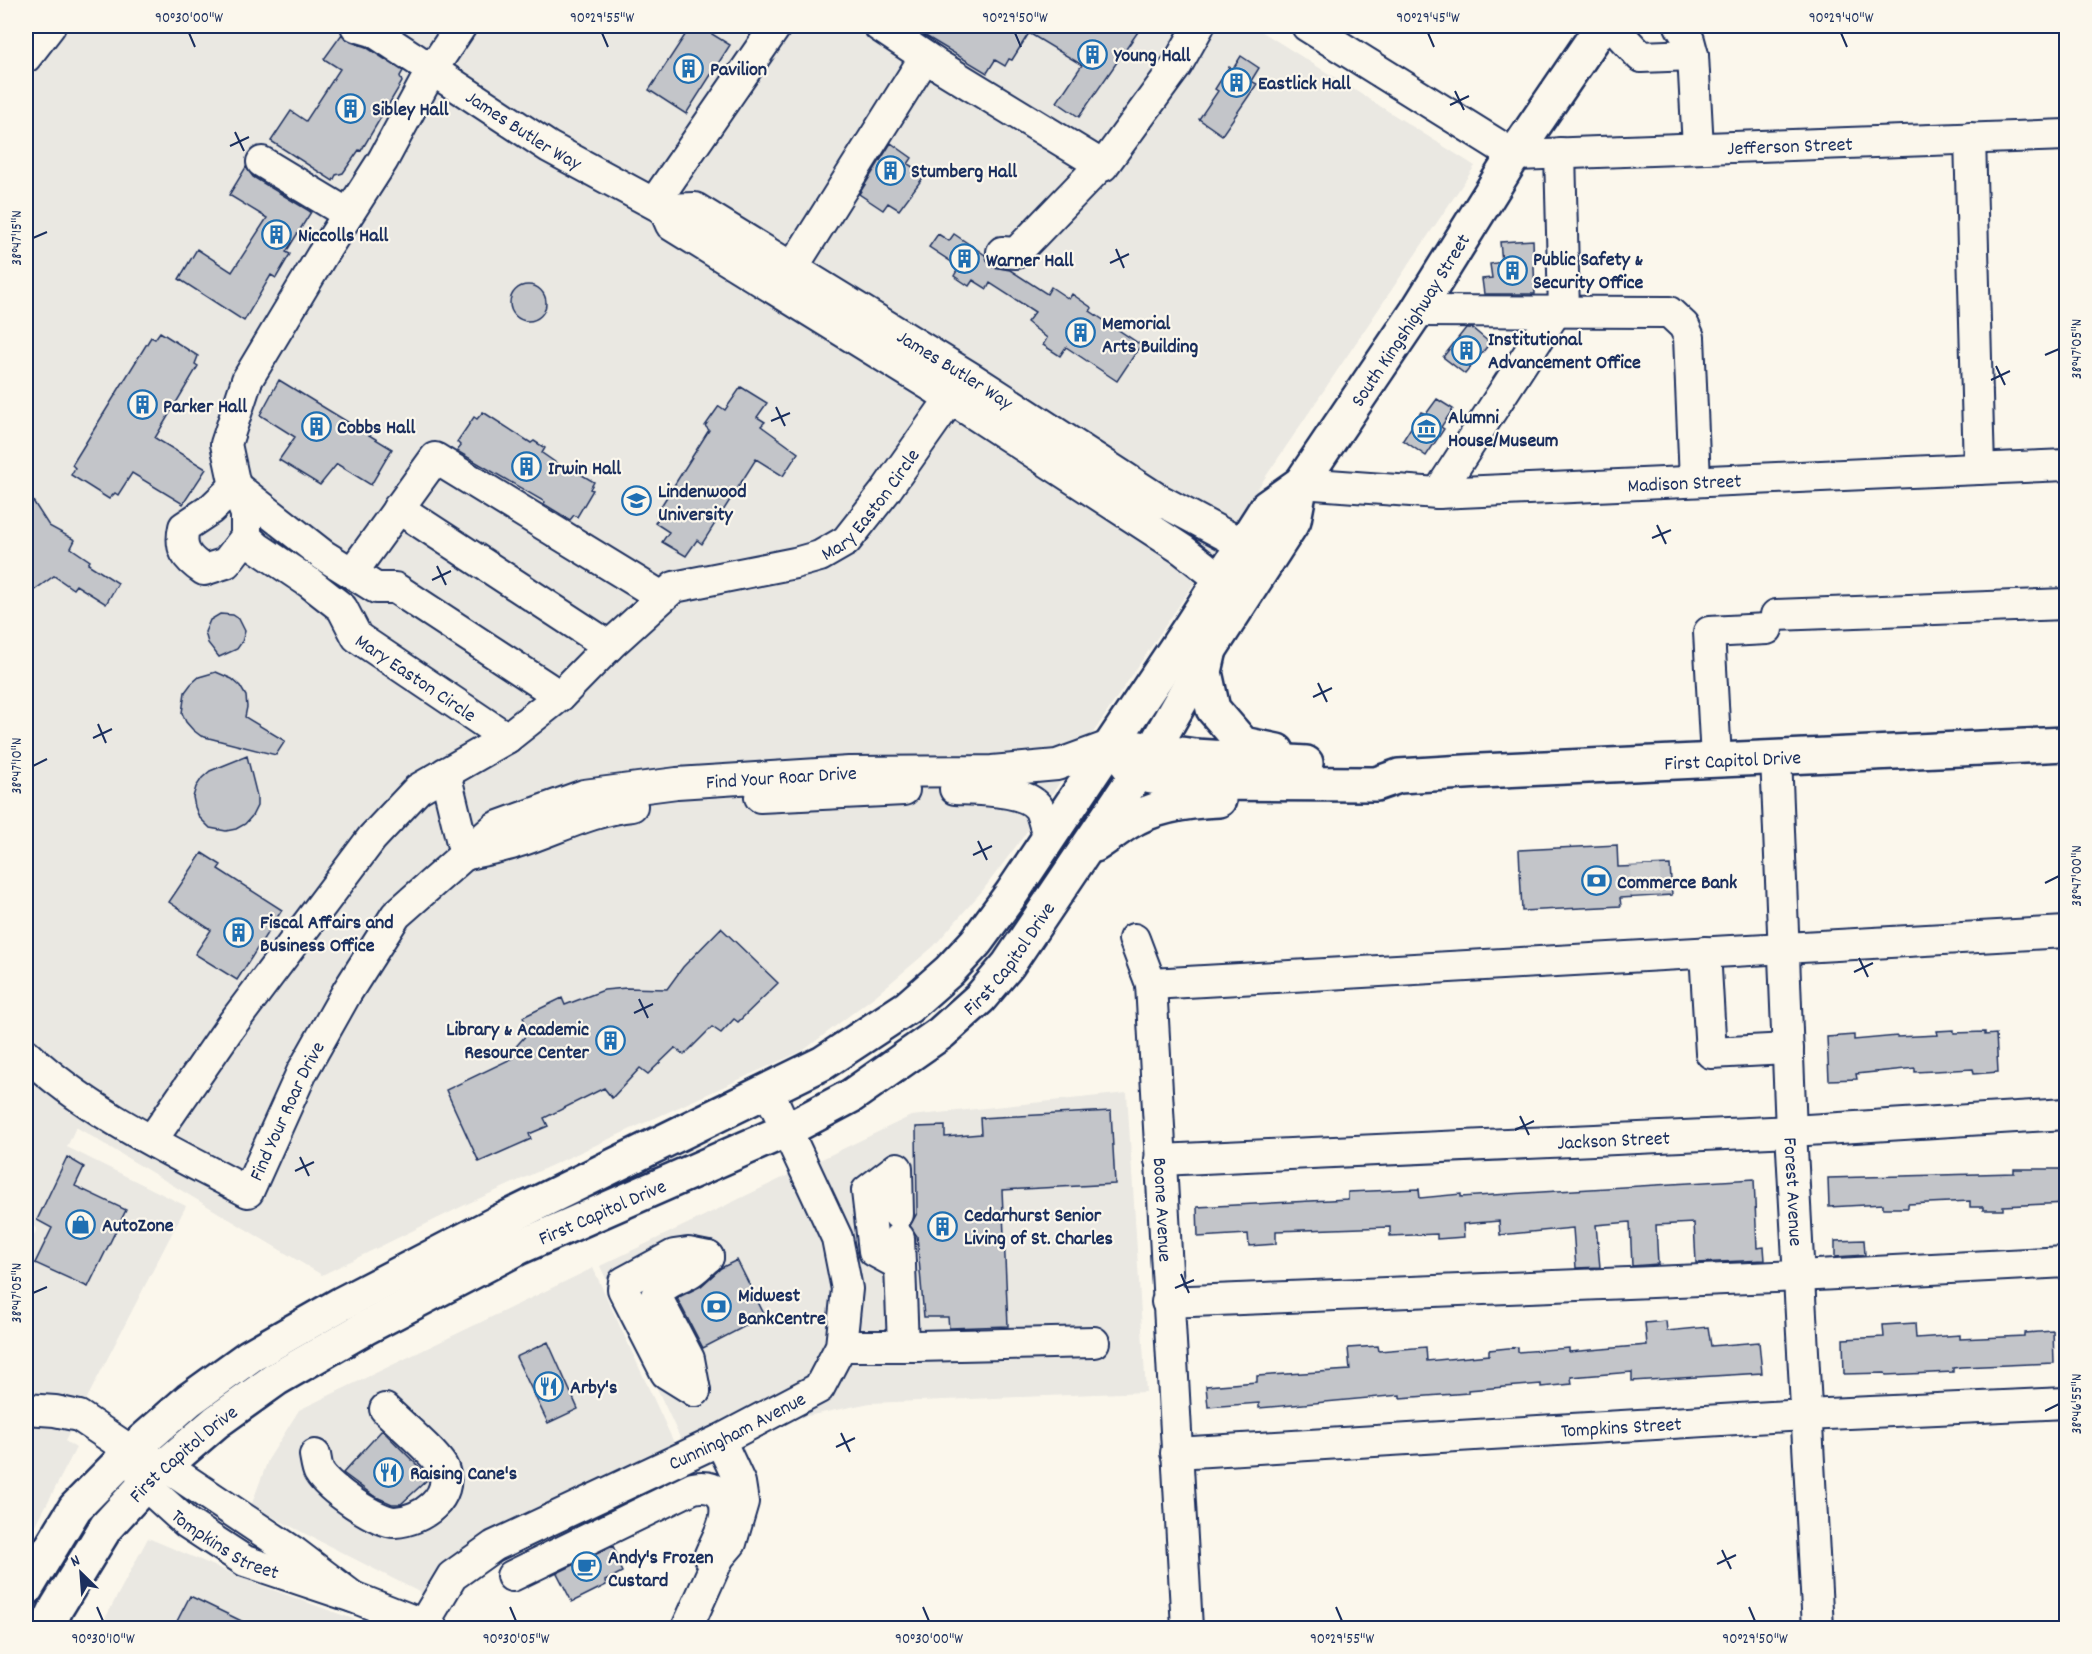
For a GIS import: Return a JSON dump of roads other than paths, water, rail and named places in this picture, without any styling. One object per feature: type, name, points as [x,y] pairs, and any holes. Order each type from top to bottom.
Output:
[{"type":"main road","name":"South Kingshighway Street","points":[[1112,745],[1267,507],[1301,483],[1417,311],[1514,155],[1602,26]]},
{"type":"main road","name":"South Kingshighway Street","points":[[1145,761],[1211,648],[1294,520],[1301,483]]},
{"type":"main road","points":[[1211,648],[1205,672],[1213,709],[1243,744],[1340,766]]},
{"type":"main road","name":"First Capitol Drive","points":[[1145,761],[1186,783],[1388,780],[1716,759],[2067,744]]},
{"type":"main road","points":[[1112,745],[1145,761]]},
{"type":"main road","name":"First Capitol Drive","points":[[26,1589],[75,1509],[131,1451],[189,1400],[250,1356],[341,1304],[497,1223],[823,1063],[908,1007],[949,971],[976,942],[1112,745]]},
{"type":"main road","name":"First Capitol Drive","points":[[1145,761],[1195,756],[1377,768],[1388,780]]},
{"type":"main road","name":"First Capitol Drive","points":[[47,1629],[57,1607],[106,1527],[155,1476],[216,1422],[276,1379],[365,1328],[520,1247],[787,1130],[851,1096],[941,1033],[980,998],[1008,965],[1145,761]]},
{"type":"main road","points":[[1083,852],[1149,811],[1177,804],[1338,797],[1388,780]]},
{"type":"street","points":[[26,57],[50,26]]},
{"type":"street","name":"James Butler Way","points":[[356,26],[373,31],[549,147],[659,206],[695,208],[973,379],[1158,499],[1242,544]]},
{"type":"street","points":[[235,486],[211,509],[184,528],[181,540],[184,551],[204,570],[226,563],[246,537],[246,514],[235,486],[226,444],[247,380],[383,160],[431,70],[461,26]]},
{"type":"street","points":[[659,206],[776,26]]},
{"type":"street","points":[[879,26],[925,57],[1103,166],[1177,65],[1194,34]]},
{"type":"street","points":[[1307,26],[1514,155]]},
{"type":"street","points":[[1617,26],[1623,38],[1641,57],[1693,54]]},
{"type":"street","points":[[1680,26],[1689,40],[1693,54],[1698,148]]},
{"type":"street","points":[[793,267],[925,57]]},
{"type":"street","name":"Jefferson Street","points":[[1514,155],[2067,135]]},
{"type":"street","points":[[1970,138],[1979,469]]},
{"type":"street","points":[[1438,493],[1560,311],[1560,153]]},
{"type":"street","points":[[261,162],[348,214]]},
{"type":"street","points":[[1002,252],[1016,253],[1094,172]]},
{"type":"street","name":"James Butler Way","points":[[659,206],[671,225],[951,399],[1183,550],[1220,579]]},
{"type":"street","points":[[1417,311],[1669,312],[1684,326],[1689,337],[1695,481]]},
{"type":"street","name":"Mary Easton Circle","points":[[246,537],[342,608],[357,637],[507,738],[560,696],[609,646],[674,586],[795,563],[820,556],[846,541],[884,493],[951,399]]},
{"type":"street","points":[[352,573],[435,458],[662,597]]},
{"type":"street","name":"Madison Street","points":[[1301,483],[1438,493],[2067,465]]},
{"type":"street","points":[[235,486],[323,555],[376,588],[395,588],[560,696]]},
{"type":"street","points":[[398,508],[609,646]]},
{"type":"street","points":[[1716,759],[1709,632],[1772,622],[2067,604]]},
{"type":"street","points":[[152,1140],[230,1027],[372,838],[418,789],[507,738]]},
{"type":"street","name":"Find Your Roar Drive","points":[[26,1054],[44,1071],[95,1109],[248,1192],[302,1072],[347,992],[396,915],[496,827],[584,795],[677,783],[849,772],[992,771],[1035,767],[1069,762],[1112,745]]},
{"type":"street","name":"Forest Avenue","points":[[1776,756],[1791,1131],[1818,1629]]},
{"type":"street","points":[[445,773],[465,855]]},
{"type":"street","name":"Find Your Roar Drive","points":[[465,855],[514,843],[616,807],[702,800],[952,789],[1008,792],[1024,798],[1038,807],[1049,838]]},
{"type":"street","points":[[1151,984],[2067,932]]},
{"type":"street","name":"Boone Avenue","points":[[1134,939],[1151,984],[1187,1629]]},
{"type":"street","points":[[1705,952],[1712,1053],[1788,1049]]},
{"type":"street","name":"Cunningham Avenue","points":[[425,1627],[452,1576],[494,1546],[720,1440],[819,1389],[841,1346],[847,1289],[837,1238],[768,1090]]},
{"type":"street","name":"Jackson Street","points":[[1160,1160],[1791,1131],[2067,1114]]},
{"type":"street","points":[[899,1239],[903,1346]]},
{"type":"street","points":[[694,1391],[666,1373],[623,1289],[624,1282],[632,1276],[674,1255],[688,1253],[708,1257]]},
{"type":"street","points":[[1167,1302],[1798,1276],[2067,1262]]},
{"type":"street","points":[[841,1346],[1094,1342]]},
{"type":"street","name":"Tompkins Street","points":[[1176,1453],[1805,1415],[2067,1403]]},
{"type":"street","points":[[26,1409],[55,1411],[79,1416],[131,1451],[155,1476]]},
{"type":"street","points":[[315,1455],[319,1472],[331,1486],[374,1516],[394,1522],[415,1517],[436,1505],[445,1487],[443,1468],[385,1409]]},
{"type":"street","points":[[687,1629],[718,1557],[731,1543],[743,1502],[740,1484],[720,1440]]},
{"type":"street","name":"Tompkins Street","points":[[155,1476],[296,1553],[352,1597],[425,1627]]},
{"type":"street","points":[[512,1576],[693,1488],[705,1485],[717,1491],[724,1499],[725,1516],[709,1557]]},
{"type":"tunnel","points":[[1645,866],[1646,896]]},
{"type":"place","name":"Young Hall","points":[[1093,54]]},
{"type":"place","name":"Pavilion","points":[[689,68]]},
{"type":"place","name":"Eastlick Hall","points":[[1237,82]]},
{"type":"place","name":"Sibley Hall","points":[[351,108]]},
{"type":"place","name":"Stumberg Hall","points":[[890,170]]},
{"type":"place","name":"Niccolls Hall","points":[[277,234]]},
{"type":"place","name":"Warner Hall","points":[[965,259]]},
{"type":"place","name":"Public Safety & Security Office","points":[[1512,270]]},
{"type":"place","name":"Memorial Arts Building","points":[[1081,333]]},
{"type":"place","name":"Institutional Advancement Office","points":[[1467,350]]},
{"type":"place","name":"Parker Hall","points":[[142,405]]},
{"type":"place","name":"Cobbs Hall","points":[[316,426]]},
{"type":"place","name":"Alumni House/Museum","points":[[1427,428]]},
{"type":"place","name":"Irwin Hall","points":[[527,467]]},
{"type":"place","name":"Lindenwood University","points":[[637,501]]},
{"type":"place","name":"Commerce Bank","points":[[1596,881]]},
{"type":"place","name":"Fiscal Affairs and Business Office","points":[[239,932]]},
{"type":"place","name":"Library & Academic Resource Center","points":[[610,1040]]},
{"type":"place","name":"AutoZone","points":[[81,1224]]},
{"type":"place","name":"Cedarhurst Senior Living of St. Charles","points":[[943,1226]]},
{"type":"place","name":"Midwest BankCentre","points":[[717,1306]]},
{"type":"place","name":"Arby's","points":[[549,1386]]},
{"type":"place","name":"Raising Cane's","points":[[389,1472]]},
{"type":"place","name":"Andy's Frozen Custard","points":[[587,1567]]}]
